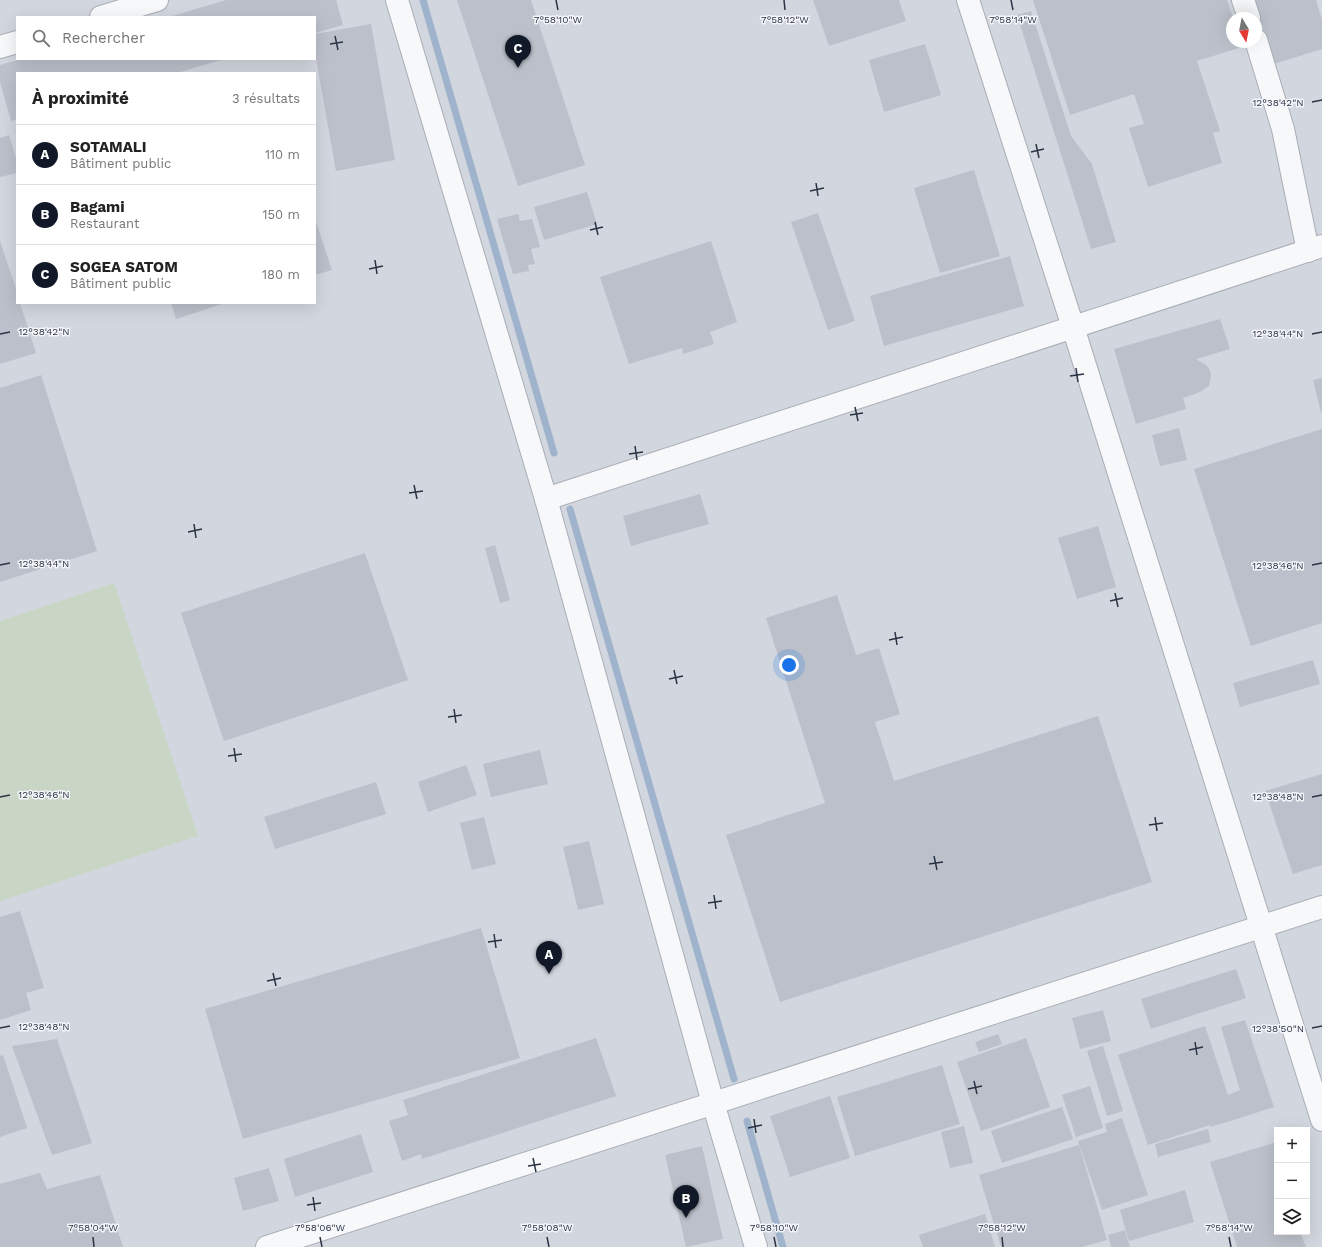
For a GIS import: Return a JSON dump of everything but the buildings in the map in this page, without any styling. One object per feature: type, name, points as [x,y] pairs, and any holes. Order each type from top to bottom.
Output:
[{"type":"street","points":[[104,16],[157,0]]},
{"type":"street","points":[[397,0],[546,500],[713,1103],[756,1247]]},
{"type":"street","points":[[968,0],[1073,327],[1322,1120]]},
{"type":"street","points":[[1243,0],[1247,12]]},
{"type":"street","points":[[0,48],[16,42]]},
{"type":"street","points":[[546,500],[1315,249],[1283,130],[1258,48]]},
{"type":"street","points":[[267,1247],[1322,907]]},
{"type":"shaded area","points":[[0,0],[1322,0],[1322,1247],[0,1247]]},
{"type":"green space","points":[[114,583],[198,836],[0,901],[0,621]]},
{"type":"waterway","points":[[423,0],[554,453]]},
{"type":"waterway","points":[[570,509],[734,1079]]},
{"type":"waterway","points":[[747,1121],[783,1247]]},
{"type":"place","name":"SOGEA SATOM","points":[[518,68]]},
{"type":"place","name":"SOTAMALI","points":[[549,974]]},
{"type":"place","name":"Bagami","points":[[686,1218]]}]
